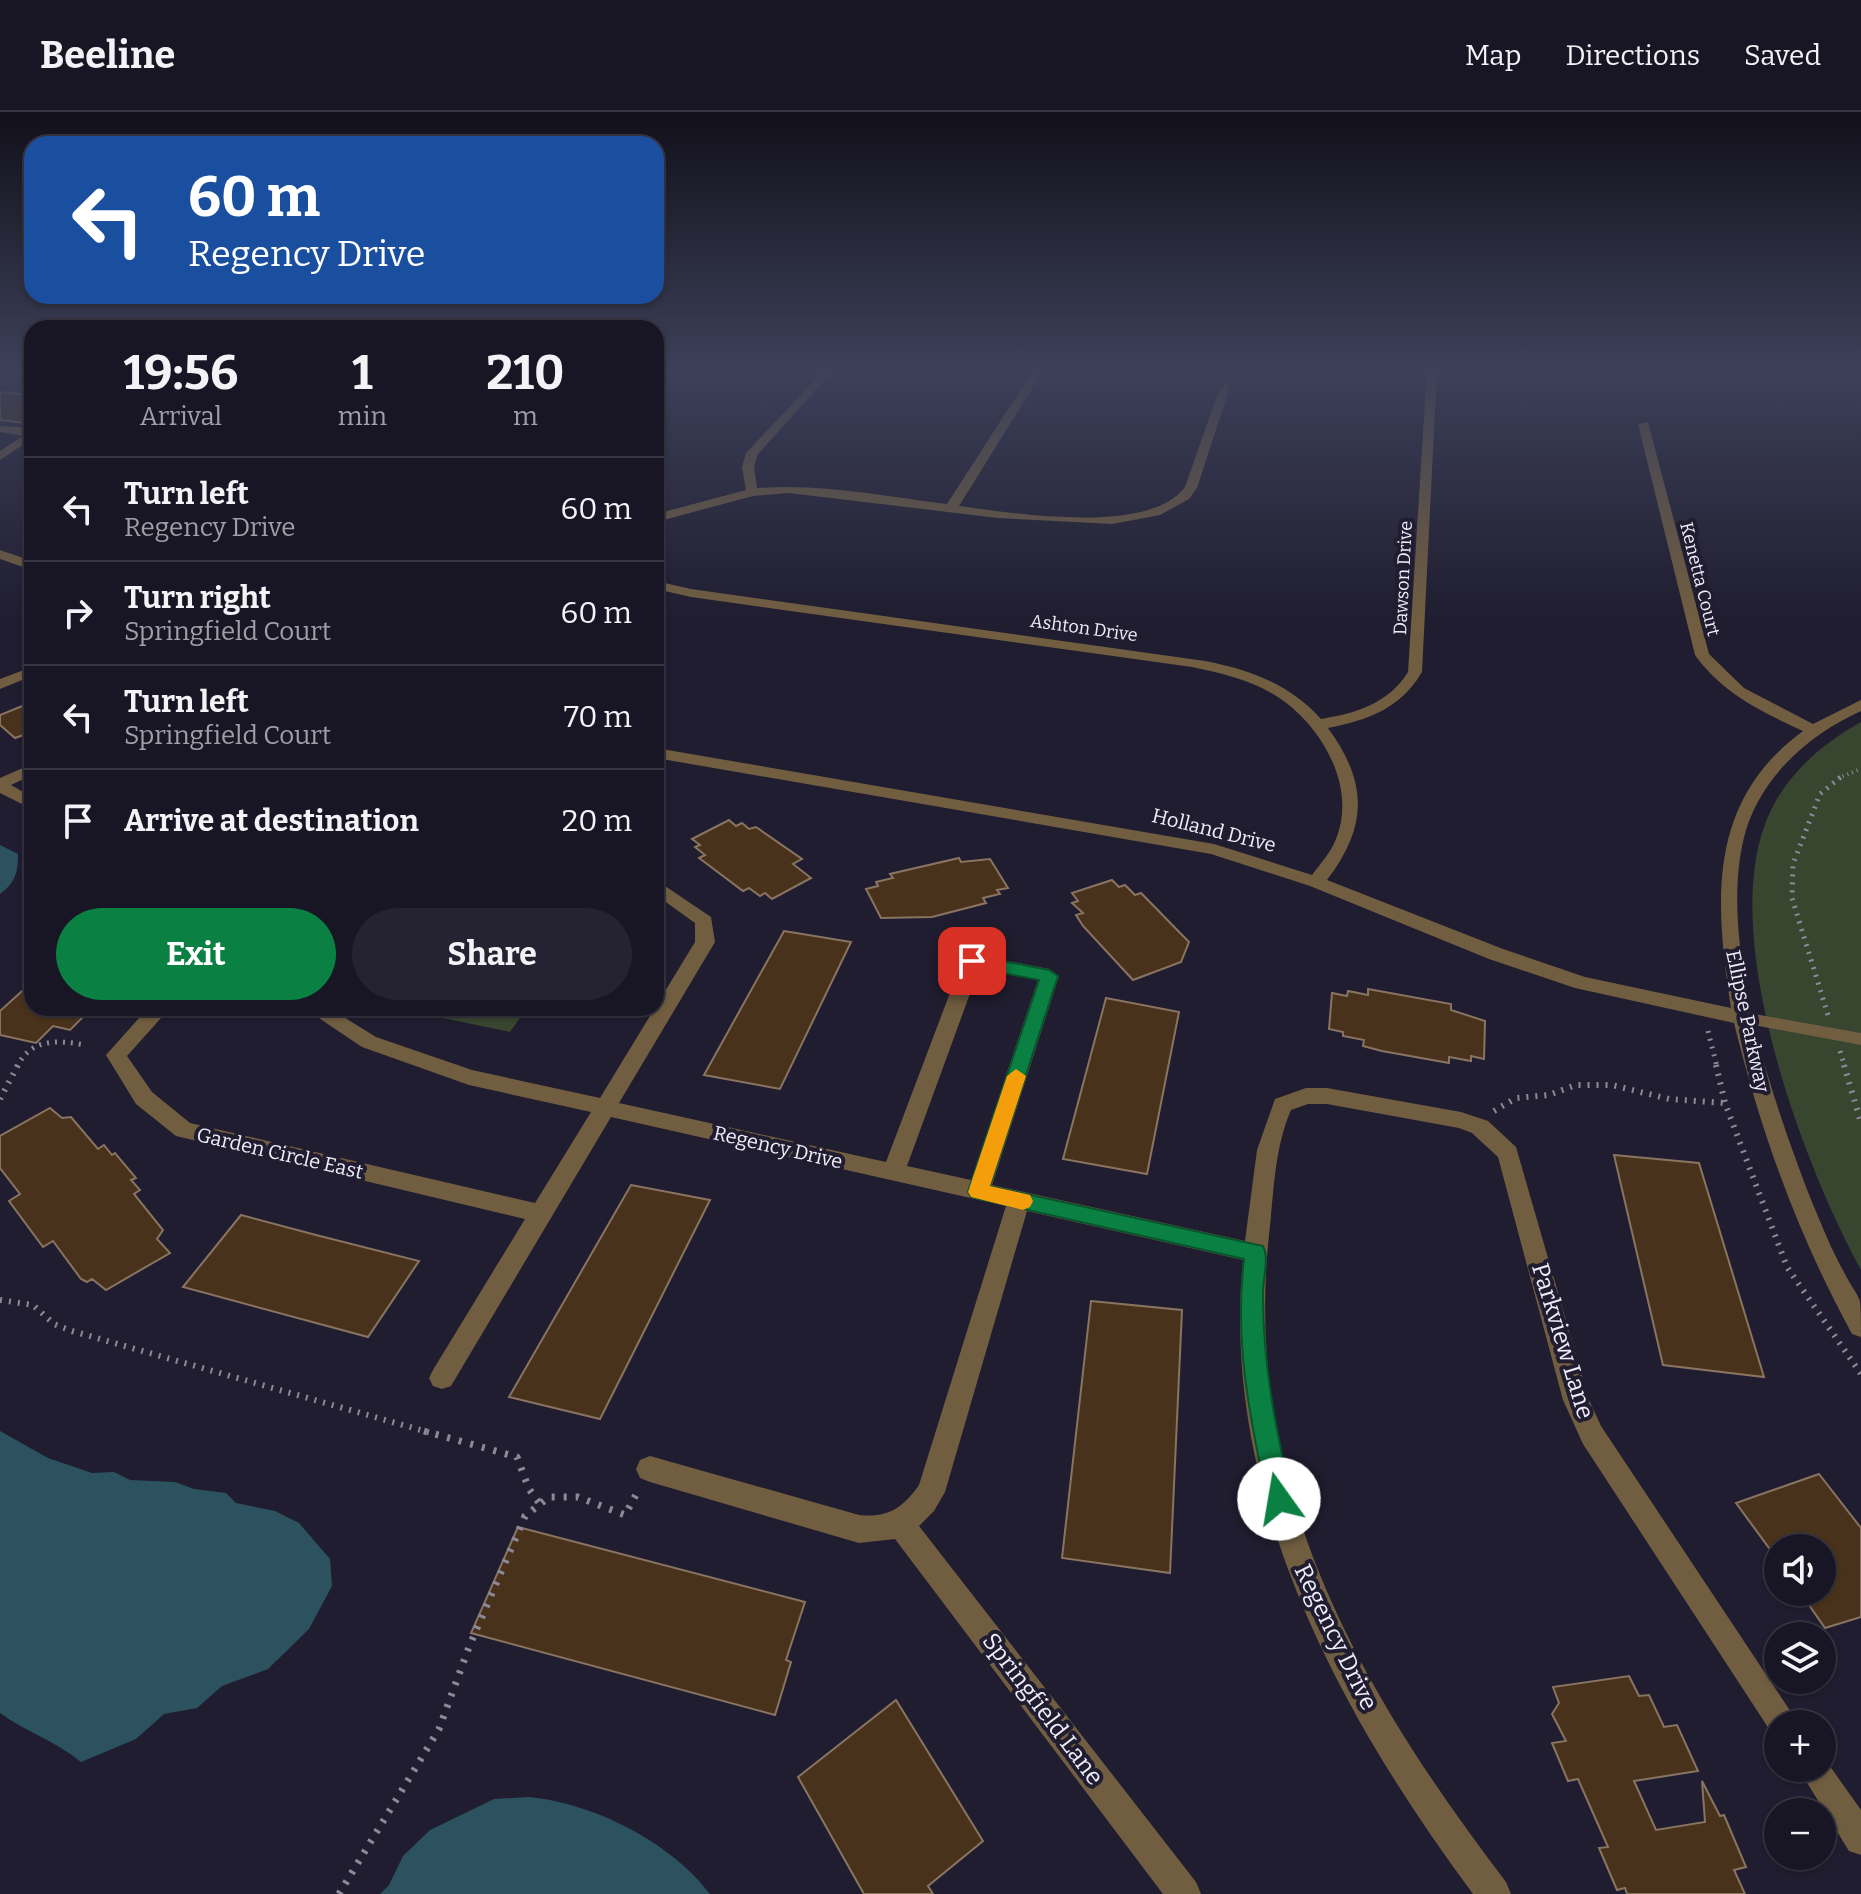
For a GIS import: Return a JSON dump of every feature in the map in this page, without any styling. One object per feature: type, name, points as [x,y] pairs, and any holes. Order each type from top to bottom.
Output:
[{"type":"street","points":[[752,492],[748,467],[753,452]]},
{"type":"street","points":[[952,507],[987,452]]},
{"type":"street","points":[[664,516],[752,492],[818,490],[1082,522],[1135,518],[1166,509],[1181,499],[1192,486],[1203,452]]},
{"type":"street","name":"Dawson Drive","points":[[1316,725],[1376,710],[1402,692],[1415,672],[1427,452]]},
{"type":"street","name":"Kenetta Court","points":[[1651,452],[1702,655],[1717,675],[1746,696],[1814,730]]},
{"type":"street","points":[[0,554],[24,563]]},
{"type":"street","name":"Ashton Drive","points":[[664,587],[1221,668],[1280,692],[1316,725],[1345,773],[1351,813],[1339,851],[1316,882]]},
{"type":"street","points":[[0,684],[24,674]]},
{"type":"street","name":"Ellipse Parkway","points":[[1861,705],[1814,730],[1773,768],[1750,803],[1737,833],[1729,883],[1729,917],[1743,1018],[1764,1098],[1786,1163],[1836,1286],[1861,1326]]},
{"type":"street","name":"Holland Drive","points":[[664,754],[1185,842],[1316,882],[1561,976],[1643,999],[1743,1018]]},
{"type":"street","points":[[0,785],[24,773]]},
{"type":"street","points":[[0,785],[24,799]]},
{"type":"street","points":[[664,892],[704,921],[705,942],[664,1009]]},
{"type":"street","points":[[893,1173],[972,961],[1049,976],[978,1192]]},
{"type":"street","name":"Garden Circle East","points":[[153,1016],[116,1055],[139,1091],[171,1124],[184,1130],[539,1213]]},
{"type":"street","name":"Regency Drive","points":[[327,1016],[369,1042],[401,1056],[482,1081],[1255,1253]]},
{"type":"street","points":[[442,1378],[660,1016]]},
{"type":"street","name":"Regency Drive","points":[[1368,1103],[1306,1096],[1283,1105],[1270,1147],[1255,1253],[1251,1290],[1252,1354],[1268,1448],[1291,1543],[1318,1612],[1391,1747],[1494,1894]]},
{"type":"street","name":"Parkview Lane","points":[[1368,1103],[1480,1127],[1508,1153],[1576,1400],[1592,1435],[1775,1710]]},
{"type":"street","points":[[650,1469],[859,1529],[879,1532],[901,1525],[918,1512],[931,1492],[1019,1200]]},
{"type":"street","name":"Springfield Lane","points":[[901,1525],[1184,1894]]},
{"type":"street","points":[[1823,1782],[1861,1839]]},
{"type":"lane","points":[[1743,1018],[1861,1039]]},
{"type":"path","points":[[1861,769],[1838,778],[1820,794],[1793,864],[1792,898],[1861,1123]]},
{"type":"path","points":[[1697,1029],[1710,1031],[1725,1103],[1787,1267],[1861,1374]]},
{"type":"path","points":[[0,1099],[14,1080],[23,1055],[32,1048],[59,1039],[85,1045]]},
{"type":"path","points":[[1516,1098],[1549,1095],[1576,1085],[1612,1085],[1669,1099],[1725,1103]]},
{"type":"path","points":[[0,1300],[33,1305],[54,1324],[72,1331],[517,1457],[529,1489],[540,1504]]},
{"type":"path","points":[[339,1894],[439,1729],[469,1647],[525,1516],[549,1497],[578,1497],[625,1515]]},
{"type":"green space","points":[[1861,722],[1861,1270],[1815,1173],[1794,1115],[1761,992],[1753,932],[1754,876],[1764,827],[1771,810],[1802,766],[1830,742]]},
{"type":"green space","points":[[445,1016],[521,1016],[510,1032],[443,1018]]},
{"type":"water","points":[[0,845],[18,854],[15,877],[0,894]]},
{"type":"water","points":[[0,1431],[48,1458],[92,1473],[114,1472],[130,1480],[175,1482],[194,1489],[226,1493],[236,1503],[275,1511],[299,1523],[330,1559],[332,1586],[309,1629],[268,1669],[222,1686],[197,1708],[164,1714],[136,1739],[81,1762],[10,1720],[0,1713]]},
{"type":"water","points":[[529,1797],[579,1807],[629,1828],[674,1858],[710,1894],[380,1894],[389,1885],[403,1856],[430,1830],[494,1799]]},
{"type":"building","points":[[24,705],[24,735],[15,738],[0,725],[0,715]]},
{"type":"building","points":[[729,820],[736,826],[742,823],[749,829],[756,827],[802,859],[793,864],[811,878],[772,899],[765,893],[760,896],[749,888],[743,891],[699,858],[705,855],[695,847],[700,845],[692,839]]},
{"type":"building","points":[[959,858],[961,862],[990,859],[1008,888],[997,890],[1000,894],[983,898],[986,903],[932,917],[881,918],[866,889],[878,886],[876,882],[893,878],[890,874]]},
{"type":"building","points":[[1112,880],[1119,887],[1125,885],[1135,895],[1141,893],[1189,942],[1181,962],[1133,980],[1083,926],[1076,915],[1083,913],[1072,903],[1078,901],[1072,893]]},
{"type":"building","points":[[784,931],[851,942],[780,1089],[704,1075]]},
{"type":"building","points":[[24,989],[24,1016],[84,1016],[70,1030],[53,1026],[36,1043],[0,1035],[0,1011]]},
{"type":"building","points":[[1368,989],[1451,1004],[1451,1010],[1485,1021],[1484,1059],[1471,1056],[1471,1061],[1449,1057],[1449,1063],[1382,1051],[1363,1046],[1364,1040],[1343,1036],[1343,1032],[1329,1029],[1332,993],[1347,996],[1348,991],[1368,995]]},
{"type":"building","points":[[1106,998],[1179,1012],[1147,1174],[1063,1159]]},
{"type":"building","points":[[50,1108],[62,1118],[71,1117],[98,1149],[104,1145],[112,1155],[115,1153],[136,1178],[131,1180],[140,1190],[134,1194],[163,1230],[157,1239],[170,1253],[106,1290],[92,1279],[87,1282],[81,1279],[53,1241],[43,1247],[9,1201],[20,1194],[0,1168],[0,1136]]},
{"type":"building","points":[[1614,1155],[1699,1163],[1764,1377],[1663,1365]]},
{"type":"building","points":[[631,1185],[710,1200],[600,1419],[509,1397]]},
{"type":"building","points":[[241,1215],[419,1261],[368,1337],[183,1287]]},
{"type":"building","points":[[1091,1301],[1182,1310],[1170,1573],[1062,1558]]},
{"type":"building","points":[[1819,1474],[1861,1528],[1861,1617],[1836,1625],[1836,1622],[1821,1622],[1810,1606],[1836,1606],[1836,1534],[1764,1534],[1764,1541],[1736,1503]]},
{"type":"building","points":[[518,1527],[805,1602],[786,1660],[791,1662],[775,1715],[471,1633]]},
{"type":"building","points":[[1629,1676],[1639,1696],[1649,1695],[1664,1727],[1677,1725],[1698,1771],[1634,1781],[1656,1830],[1705,1822],[1702,1781],[1720,1816],[1724,1815],[1746,1867],[1734,1870],[1745,1894],[1627,1894],[1625,1888],[1617,1890],[1599,1848],[1608,1847],[1578,1779],[1568,1781],[1552,1743],[1566,1741],[1552,1714],[1559,1703],[1553,1687]]},
{"type":"building","points":[[896,1700],[983,1841],[928,1886],[933,1894],[864,1894],[798,1777]]},
{"type":"slow traffic","points":[[1016,1076],[978,1192],[1023,1201]]},
{"type":"route","points":[[972,961],[1049,976],[978,1192],[1255,1253],[1251,1290],[1252,1354],[1279,1499]]}]
